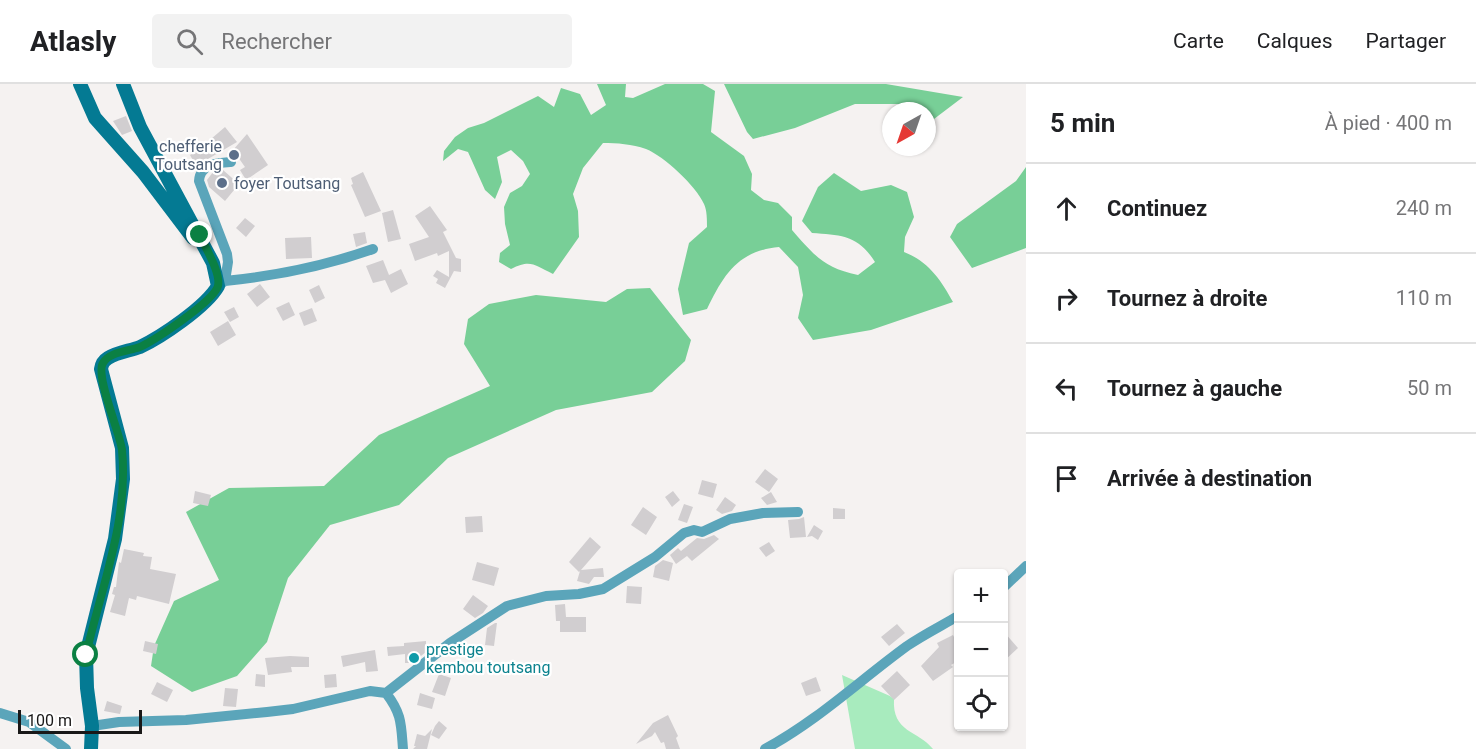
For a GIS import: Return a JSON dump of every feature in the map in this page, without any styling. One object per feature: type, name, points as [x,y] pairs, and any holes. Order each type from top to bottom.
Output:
[{"type":"street","points":[[80,84],[94,118],[143,172],[213,263]]},
{"type":"street","points":[[123,84],[140,127],[213,263],[221,284]]},
{"type":"street","points":[[91,749],[92,726],[86,655],[116,538],[123,479],[122,448],[101,369],[103,362],[109,357],[151,341],[204,303],[221,284],[228,262],[227,254],[200,181],[200,174],[204,168],[215,163],[231,162]]},
{"type":"street","points":[[221,284],[342,260],[373,249]]},
{"type":"street","points":[[92,726],[119,722],[186,720],[267,712],[293,709],[359,692],[386,693],[450,643],[507,606],[546,596],[579,594],[603,589],[655,557],[684,533],[694,530],[702,532],[730,519],[763,513],[798,512]]},
{"type":"street","points":[[1008,583],[1026,566]]},
{"type":"street","points":[[765,749],[788,737],[818,716],[907,646],[954,618]]},
{"type":"street","points":[[386,693],[397,708],[403,749]]},
{"type":"street","points":[[0,713],[16,720]]},
{"type":"street","points":[[0,721],[29,722],[66,749]]},
{"type":"green space","points":[[597,84],[626,84],[625,97],[633,98],[665,84],[703,84],[715,91],[711,132],[744,156],[752,174],[751,190],[764,200],[778,203],[792,217],[792,230],[820,259],[836,269],[858,275],[875,262],[869,253],[855,241],[840,236],[812,233],[802,221],[818,187],[834,173],[861,191],[891,185],[907,192],[914,217],[905,237],[904,252],[913,256],[933,272],[953,302],[871,330],[813,340],[798,318],[803,295],[798,267],[779,247],[753,253],[743,259],[726,275],[707,309],[683,315],[678,289],[689,243],[707,227],[705,206],[687,181],[662,158],[646,149],[619,144],[603,143],[583,168],[573,194],[578,211],[579,237],[553,274],[532,264],[523,264],[511,269],[499,262],[500,253],[510,245],[504,207],[510,193],[522,186],[530,174],[523,161],[511,150],[497,157],[502,182],[495,199],[485,190],[468,152],[458,149],[443,161],[444,151],[455,137],[468,128],[484,123],[538,96],[554,107],[561,88],[580,94],[591,115],[606,105]]},
{"type":"green space","points":[[724,84],[886,84],[963,97],[936,117],[936,102],[855,104],[795,128],[753,139],[747,132]]},
{"type":"green space","points":[[1026,167],[1026,248],[972,268],[950,237],[957,224],[1016,181]]},
{"type":"green space","points":[[650,288],[691,340],[685,361],[652,392],[556,410],[448,458],[399,505],[330,525],[288,578],[267,642],[237,676],[192,692],[151,666],[154,646],[174,601],[219,580],[186,512],[229,488],[324,486],[379,435],[490,386],[464,344],[468,319],[489,304],[536,295],[606,302],[627,289]]},
{"type":"green space","points":[[842,675],[894,699],[894,710],[902,725],[933,749],[855,749]]},
{"type":"building","points":[[126,116],[132,131],[122,135],[113,121]]},
{"type":"building","points":[[225,127],[237,142],[196,166],[190,155],[213,141],[211,139]]},
{"type":"building","points":[[247,134],[268,165],[246,180],[240,170],[245,167],[233,150]]},
{"type":"building","name":"foyer Toutsang","points":[[223,170],[239,184],[225,201],[209,187],[207,180],[213,172]]},
{"type":"building","points":[[363,172],[381,211],[365,217],[351,185],[353,184],[351,178]]},
{"type":"building","points":[[430,206],[447,230],[443,232],[456,258],[461,259],[461,272],[454,271],[445,288],[436,283],[438,279],[433,276],[437,270],[449,277],[449,251],[415,261],[409,244],[429,237],[415,216]]},
{"type":"building","points":[[393,210],[401,239],[388,242],[382,213]]},
{"type":"building","points":[[245,218],[255,226],[246,237],[236,228]]},
{"type":"building","points":[[365,232],[367,243],[356,247],[353,234]]},
{"type":"building","points":[[311,237],[312,258],[286,259],[285,238]]},
{"type":"building","points":[[383,260],[389,275],[401,269],[408,284],[391,293],[385,280],[373,283],[366,266]]},
{"type":"building","points":[[260,284],[270,297],[257,307],[247,294]]},
{"type":"building","points":[[319,285],[325,298],[315,303],[309,290]]},
{"type":"building","points":[[289,302],[295,315],[283,321],[276,308]]},
{"type":"building","points":[[234,307],[239,317],[230,322],[224,312]]},
{"type":"building","points":[[312,308],[317,321],[304,326],[299,313]]},
{"type":"building","points":[[228,321],[236,335],[218,346],[210,332]]},
{"type":"building","points":[[765,469],[778,479],[769,492],[755,482]]},
{"type":"building","points":[[702,480],[717,484],[713,498],[698,494]]},
{"type":"building","points":[[195,491],[211,495],[208,506],[193,503]]},
{"type":"building","points":[[673,491],[680,500],[672,507],[665,497]]},
{"type":"building","points":[[771,492],[777,502],[767,505],[761,498]]},
{"type":"building","points":[[725,497],[736,505],[732,511],[722,514],[716,510]]},
{"type":"building","points":[[684,504],[693,507],[687,523],[678,520]]},
{"type":"building","points":[[643,507],[657,517],[646,535],[631,525]]},
{"type":"building","points":[[833,508],[845,509],[845,519],[833,519]]},
{"type":"building","points":[[482,516],[483,532],[466,533],[465,517]]},
{"type":"building","points":[[804,517],[806,537],[790,538],[788,520]]},
{"type":"building","points":[[814,525],[823,531],[818,540],[812,536],[807,537]]},
{"type":"building","points":[[714,535],[719,539],[692,561],[687,556],[676,564],[670,555],[678,548],[681,551],[697,538],[704,539]]},
{"type":"building","points":[[590,537],[601,547],[581,570],[603,568],[604,577],[594,577],[589,584],[577,581],[580,571],[569,562]]},
{"type":"building","points":[[769,542],[775,551],[766,557],[759,548]]},
{"type":"building","points":[[124,549],[152,557],[150,569],[176,574],[169,604],[137,596],[136,600],[129,598],[125,616],[110,612],[115,595],[112,594],[116,587],[119,562],[121,563]]},
{"type":"building","points":[[663,560],[673,563],[669,581],[653,577],[655,566]]},
{"type":"building","points":[[477,562],[499,568],[494,586],[472,580]]},
{"type":"building","points":[[627,586],[642,587],[641,604],[626,603]]},
{"type":"building","points":[[473,595],[488,606],[475,618],[463,609]]},
{"type":"building","points":[[565,604],[566,617],[586,617],[586,632],[560,632],[560,621],[556,621],[555,605]]},
{"type":"building","points":[[497,623],[494,646],[485,645],[487,628]]},
{"type":"building","points":[[897,624],[905,633],[889,646],[881,637]]},
{"type":"building","points":[[953,635],[954,663],[951,665],[953,667],[933,681],[921,666],[939,647],[937,643]]},
{"type":"building","points":[[1008,637],[1018,648],[1008,657]]},
{"type":"building","points":[[145,641],[158,644],[156,654],[143,651]]},
{"type":"building","points":[[426,641],[426,652],[412,663],[405,663],[405,654],[388,656],[387,647]]},
{"type":"building","points":[[375,650],[378,671],[366,672],[365,662],[343,667],[341,656]]},
{"type":"building","points":[[309,657],[309,667],[291,667],[292,672],[268,675],[265,658]]},
{"type":"building","points":[[897,671],[910,685],[894,700],[881,686]]},
{"type":"building","points":[[256,674],[265,675],[265,687],[255,686]]},
{"type":"building","points":[[336,674],[337,687],[325,688],[324,675]]},
{"type":"building","points":[[439,674],[451,678],[445,696],[432,692]]},
{"type":"building","points":[[816,677],[821,691],[806,696],[801,683]]},
{"type":"building","points":[[157,682],[173,690],[167,702],[151,694]]},
{"type":"building","points":[[225,688],[238,689],[236,707],[223,706]]},
{"type":"building","points":[[420,693],[435,698],[432,709],[417,705]]},
{"type":"building","points":[[107,701],[122,706],[120,714],[104,711]]},
{"type":"building","points":[[668,715],[678,736],[676,738],[680,749],[666,749],[664,742],[661,743],[655,732],[636,744],[653,723]]},
{"type":"building","points":[[439,721],[447,728],[439,739],[431,735]]},
{"type":"building","points":[[432,729],[427,749],[413,749],[416,746],[414,746],[417,734],[425,736]]},
{"type":"place","name":"chefferie Toutsang","points":[[234,155]]},
{"type":"place","name":"foyer Toutsang","points":[[222,183]]},
{"type":"place","name":"prestige kembou toutsang","points":[[414,658]]},
{"type":"route","points":[[86,655],[116,538],[122,495],[122,448],[107,400],[101,369],[103,362],[109,357],[138,348],[151,341],[213,294],[218,286],[217,277],[200,235]]}]
